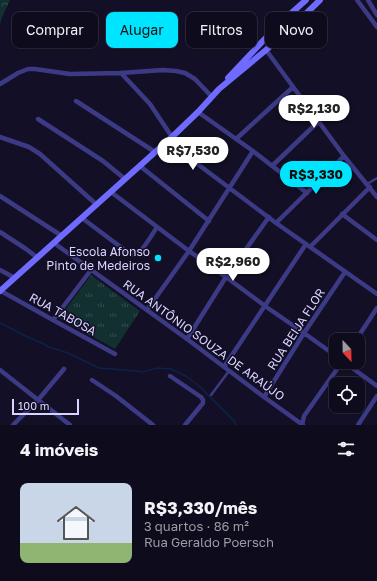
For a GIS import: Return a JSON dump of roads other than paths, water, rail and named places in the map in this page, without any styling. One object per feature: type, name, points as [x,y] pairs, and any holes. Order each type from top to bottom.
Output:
[{"type":"street","points":[[292,12],[306,0]]},
{"type":"street","points":[[308,12],[320,0]]},
{"type":"street","points":[[357,0],[377,27]]},
{"type":"street","points":[[368,0],[377,15]]},
{"type":"street","points":[[219,89],[228,77],[265,39]]},
{"type":"street","points":[[0,291],[172,137],[219,89],[268,48]]},
{"type":"street","points":[[266,50],[344,156],[377,197]]},
{"type":"street","points":[[0,84],[18,73],[35,69],[70,74],[163,70],[185,73],[195,79],[212,96]]},
{"type":"street","points":[[121,73],[150,104],[172,137]]},
{"type":"street","points":[[236,140],[293,87]]},
{"type":"street","points":[[76,101],[155,152]]},
{"type":"street","points":[[198,112],[253,151],[307,193]]},
{"type":"street","points":[[38,119],[103,161],[126,178]]},
{"type":"street","points":[[272,166],[319,121]]},
{"type":"street","points":[[0,137],[29,147],[40,154],[97,204]]},
{"type":"street","points":[[167,141],[269,218],[377,294]]},
{"type":"street","points":[[147,310],[209,221],[253,151]]},
{"type":"street","points":[[276,223],[344,156]]},
{"type":"street","points":[[140,166],[209,221]]},
{"type":"street","points":[[224,367],[308,246],[342,214],[368,186]]},
{"type":"street","points":[[111,192],[189,251],[329,351]]},
{"type":"street","points":[[0,196],[62,236]]},
{"type":"street","points":[[342,214],[377,240]]},
{"type":"street","points":[[82,218],[132,254],[137,254],[142,249],[157,227]]},
{"type":"street","points":[[187,339],[226,277],[269,218]]},
{"type":"street","points":[[0,232],[26,248],[38,258]]},
{"type":"street","name":"RUA ANTÔNIO SOUZA DE ARAÚJO","points":[[54,243],[187,339],[302,425]]},
{"type":"street","points":[[0,270],[14,278]]},
{"type":"street","points":[[53,320],[91,270]]},
{"type":"street","name":"RUA BEIJA FLOR","points":[[264,397],[304,333],[345,272]]},
{"type":"street","name":"RUA TABOSA","points":[[0,291],[115,354]]},
{"type":"street","points":[[361,333],[377,308]]},
{"type":"street","points":[[13,425],[38,400],[64,369]]},
{"type":"street","points":[[302,425],[304,416],[338,369]]},
{"type":"street","points":[[353,369],[377,386]]},
{"type":"street","points":[[0,370],[70,425]]},
{"type":"street","points":[[170,376],[202,397],[204,400],[185,425]]},
{"type":"street","points":[[92,380],[116,396],[153,425]]},
{"type":"street","points":[[358,425],[377,396]]},
{"type":"lane","points":[[368,186],[377,178]]},
{"type":"lane","points":[[211,395],[229,371]]},
{"type":"waterway","points":[[0,323],[49,347],[68,353],[99,368],[143,372],[157,368],[171,369],[186,376],[200,387],[234,421],[236,425]]},
{"type":"place","name":"Escola Afonso Pinto de Medeiros","points":[[158,258]]}]
